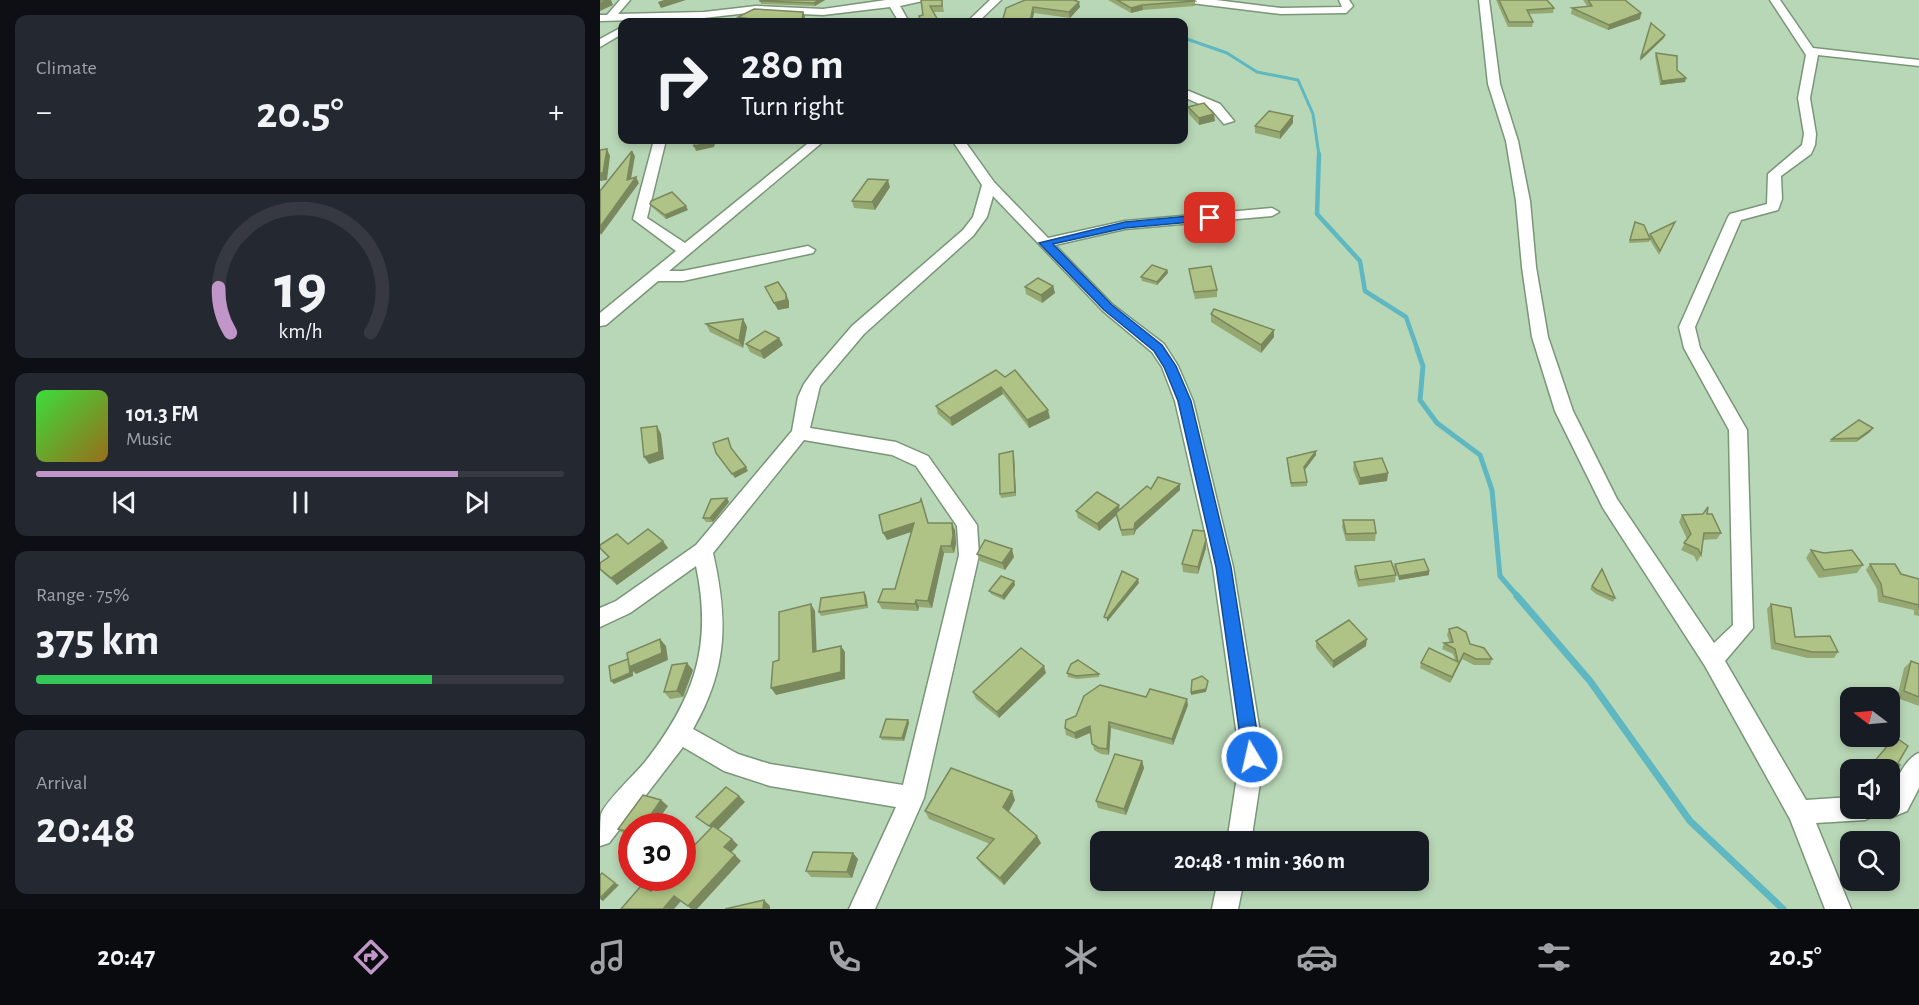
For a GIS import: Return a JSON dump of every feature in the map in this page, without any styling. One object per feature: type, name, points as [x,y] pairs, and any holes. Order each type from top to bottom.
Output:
[{"type":"street","points":[[604,19],[625,0]]},
{"type":"street","points":[[691,18],[718,17],[756,9],[823,12],[922,0]]},
{"type":"street","points":[[976,18],[996,0]]},
{"type":"street","points":[[1191,0],[1281,11],[1346,10],[1348,6],[1344,0]]},
{"type":"street","points":[[1484,0],[1494,84],[1512,141],[1523,201],[1529,267],[1542,350],[1564,411],[1610,503],[1713,659],[1800,812],[1838,909]]},
{"type":"street","points":[[1713,659],[1743,628],[1738,430],[1692,348],[1687,327],[1735,217],[1773,207],[1776,202],[1772,179],[1809,146],[1811,136],[1804,103],[1812,55],[1775,0]]},
{"type":"street","points":[[893,2],[902,18]]},
{"type":"street","points":[[600,44],[618,33]]},
{"type":"street","points":[[1810,51],[1919,63]]},
{"type":"street","points":[[1188,95],[1216,107],[1228,121]]},
{"type":"street","points":[[659,144],[640,219],[685,250]]},
{"type":"street","points":[[600,321],[814,144]]},
{"type":"street","points":[[961,144],[989,185],[1108,308],[1158,348],[1170,366],[1184,401],[1223,567],[1252,757],[1241,831]]},
{"type":"street","points":[[600,618],[623,607],[703,551],[800,433],[812,384],[858,330],[968,233],[980,217],[989,185]]},
{"type":"street","points":[[1045,243],[1125,225],[1272,212]]},
{"type":"street","points":[[655,276],[683,276],[808,250]]},
{"type":"street","points":[[800,433],[896,449],[922,461],[967,525],[969,555],[912,798],[862,909]]},
{"type":"street","points":[[600,834],[681,734],[705,684],[715,603],[703,551]]},
{"type":"street","points":[[681,734],[732,763],[770,775],[912,798]]},
{"type":"street","points":[[1900,801],[1919,764]]},
{"type":"street","points":[[1800,812],[1840,810]]},
{"type":"street","points":[[1225,909],[1229,891]]},
{"type":"building","points":[[760,0],[819,0],[814,3]]},
{"type":"building","points":[[921,0],[942,0],[942,6],[930,6],[937,18],[920,18],[919,16],[923,15]]},
{"type":"building","points":[[1025,0],[1074,0],[1079,2],[1069,12],[1033,7],[1031,18],[1003,18],[1006,8]]},
{"type":"building","points":[[1117,0],[1193,0],[1195,1],[1131,8]]},
{"type":"building","points":[[1499,0],[1547,0],[1554,8],[1527,10],[1533,22],[1509,22]]},
{"type":"building","points":[[1588,0],[1625,0],[1641,13],[1609,25],[1572,8],[1592,6]]},
{"type":"building","points":[[754,9],[803,12],[802,18],[738,17]]},
{"type":"building","points":[[1651,23],[1665,35],[1641,57]]},
{"type":"building","points":[[1656,53],[1677,56],[1677,70],[1686,78],[1662,81]]},
{"type":"building","points":[[1204,103],[1214,114],[1199,118],[1188,107]]},
{"type":"building","points":[[1269,111],[1293,116],[1280,132],[1255,126]]},
{"type":"building","points":[[607,149],[603,173],[600,173],[600,150]]},
{"type":"building","points":[[632,151],[627,180],[636,177],[600,227],[600,191]]},
{"type":"building","points":[[868,179],[888,180],[872,202],[852,201]]},
{"type":"building","points":[[672,192],[686,206],[665,215],[650,204],[651,201]]},
{"type":"building","points":[[1635,222],[1644,225],[1650,239],[1630,240]]},
{"type":"building","points":[[1675,222],[1660,251],[1650,234]]},
{"type":"building","points":[[1152,265],[1167,270],[1157,282],[1141,277]]},
{"type":"building","points":[[1211,266],[1217,290],[1194,292],[1189,269]]},
{"type":"building","points":[[1038,278],[1053,286],[1041,295],[1025,287]]},
{"type":"building","points":[[778,282],[786,294],[786,300],[774,303],[765,287]]},
{"type":"building","points":[[1214,309],[1274,330],[1261,345],[1211,314]]},
{"type":"building","points":[[743,319],[739,341],[706,324]]},
{"type":"building","points":[[765,331],[779,338],[760,351],[746,344]]},
{"type":"building","points":[[996,370],[1005,377],[1015,370],[1048,410],[1027,420],[1001,387],[950,418],[936,406]]},
{"type":"building","points":[[1859,420],[1873,428],[1859,438],[1832,439]]},
{"type":"building","points":[[657,426],[659,452],[644,457],[641,428]]},
{"type":"building","points":[[728,438],[731,448],[746,467],[732,474],[716,453],[713,443]]},
{"type":"building","points":[[1013,451],[1015,492],[1000,494],[999,454]]},
{"type":"building","points":[[1316,451],[1304,467],[1307,482],[1291,483],[1287,458]]},
{"type":"building","points":[[1382,458],[1388,473],[1360,478],[1354,462]]},
{"type":"building","points":[[1158,477],[1180,484],[1135,523],[1134,529],[1121,530],[1116,513],[1147,486],[1151,489]]},
{"type":"building","points":[[1097,492],[1119,505],[1097,524],[1076,511]]},
{"type":"building","points":[[727,498],[710,518],[703,518],[711,499]]},
{"type":"building","points":[[921,499],[928,523],[952,523],[951,546],[941,546],[928,601],[916,600],[915,604],[878,602],[883,589],[895,589],[914,523],[883,533],[879,515],[920,502]]},
{"type":"building","points":[[1708,507],[1707,514],[1712,514],[1721,533],[1704,533],[1701,555],[1698,549],[1684,543],[1691,534],[1682,515],[1703,514]]},
{"type":"building","points":[[1343,520],[1374,520],[1376,533],[1346,534]]},
{"type":"building","points":[[648,529],[663,541],[611,578],[600,569],[600,563],[609,557],[600,545],[617,534],[628,544]]},
{"type":"building","points":[[1193,530],[1204,531],[1206,540],[1198,567],[1182,564]]},
{"type":"building","points":[[985,540],[1012,549],[1002,563],[977,554]]},
{"type":"building","points":[[1811,550],[1824,553],[1852,550],[1863,565],[1824,570]]},
{"type":"building","points":[[1424,559],[1429,571],[1399,576],[1395,564]]},
{"type":"building","points":[[1391,561],[1396,575],[1359,580],[1355,566]]},
{"type":"building","points":[[1870,564],[1895,564],[1901,574],[1919,579],[1919,605],[1883,596],[1881,584]]},
{"type":"building","points":[[1602,569],[1615,598],[1592,586]]},
{"type":"building","points":[[1122,571],[1138,579],[1107,618],[1104,617]]},
{"type":"building","points":[[1001,576],[1014,581],[1002,596],[989,591]]},
{"type":"building","points":[[864,592],[866,605],[819,612],[821,598]]},
{"type":"building","points":[[811,604],[813,652],[841,646],[841,672],[771,688],[773,662],[779,660],[779,612]]},
{"type":"building","points":[[1771,604],[1791,608],[1795,637],[1830,636],[1838,652],[1812,652],[1775,643]]},
{"type":"building","points":[[1349,620],[1367,639],[1333,661],[1316,641]]},
{"type":"building","points":[[1457,627],[1466,632],[1470,644],[1484,648],[1492,659],[1476,659],[1464,653],[1452,677],[1421,663],[1429,648],[1458,662],[1455,649],[1444,643],[1453,642],[1449,629]]},
{"type":"building","points":[[660,639],[662,653],[629,667],[627,653]]},
{"type":"building","points":[[1021,648],[1044,666],[997,712],[973,692]]},
{"type":"building","points":[[628,659],[630,673],[611,681],[609,666]]},
{"type":"building","points":[[1078,660],[1099,674],[1076,676],[1067,673],[1071,664]]},
{"type":"building","points":[[1911,661],[1919,664],[1919,697],[1904,691]]},
{"type":"building","points":[[687,663],[677,691],[664,692],[672,665]]},
{"type":"building","points":[[1202,676],[1208,681],[1206,689],[1191,692],[1192,680]]},
{"type":"building","points":[[1100,685],[1146,697],[1150,689],[1187,699],[1172,739],[1109,722],[1107,749],[1092,744],[1090,726],[1074,733],[1065,728],[1066,720],[1076,716],[1084,696]]},
{"type":"building","points":[[886,719],[908,720],[902,738],[880,737]]},
{"type":"building","points":[[1900,740],[1908,746],[1900,760],[1876,759],[1887,747],[1900,747]]},
{"type":"building","points":[[1115,754],[1142,761],[1124,809],[1096,801]]},
{"type":"building","points":[[951,768],[1012,791],[1003,807],[1037,836],[1000,878],[977,858],[994,839],[925,811]]},
{"type":"building","points":[[726,787],[739,796],[709,826],[696,817]]},
{"type":"building","points":[[643,795],[661,800],[652,813],[630,813]]},
{"type":"building","points":[[713,826],[732,839],[724,847],[735,855],[688,906],[674,896],[663,909],[621,909],[637,891],[696,891],[696,844]]},
{"type":"building","points":[[813,852],[853,853],[847,872],[806,871]]},
{"type":"building","points":[[602,873],[615,883],[600,898],[600,875]]},
{"type":"building","points":[[764,900],[763,909],[725,909]]},
{"type":"waterway","points":[[1188,39],[1227,53],[1257,72],[1298,80],[1313,114],[1319,155]]},
{"type":"waterway","points":[[1319,155],[1317,214],[1360,261],[1365,291],[1406,317],[1418,351]]},
{"type":"waterway","points":[[1417,349],[1423,366],[1420,400],[1437,423],[1480,455],[1492,490],[1500,576],[1519,598]]},
{"type":"waterway","points":[[1517,596],[1590,681],[1690,821],[1783,909]]},
{"type":"route","points":[[1210,218],[1125,225],[1045,243],[1108,308],[1158,348],[1170,366],[1184,401],[1223,567],[1252,757]]}]
